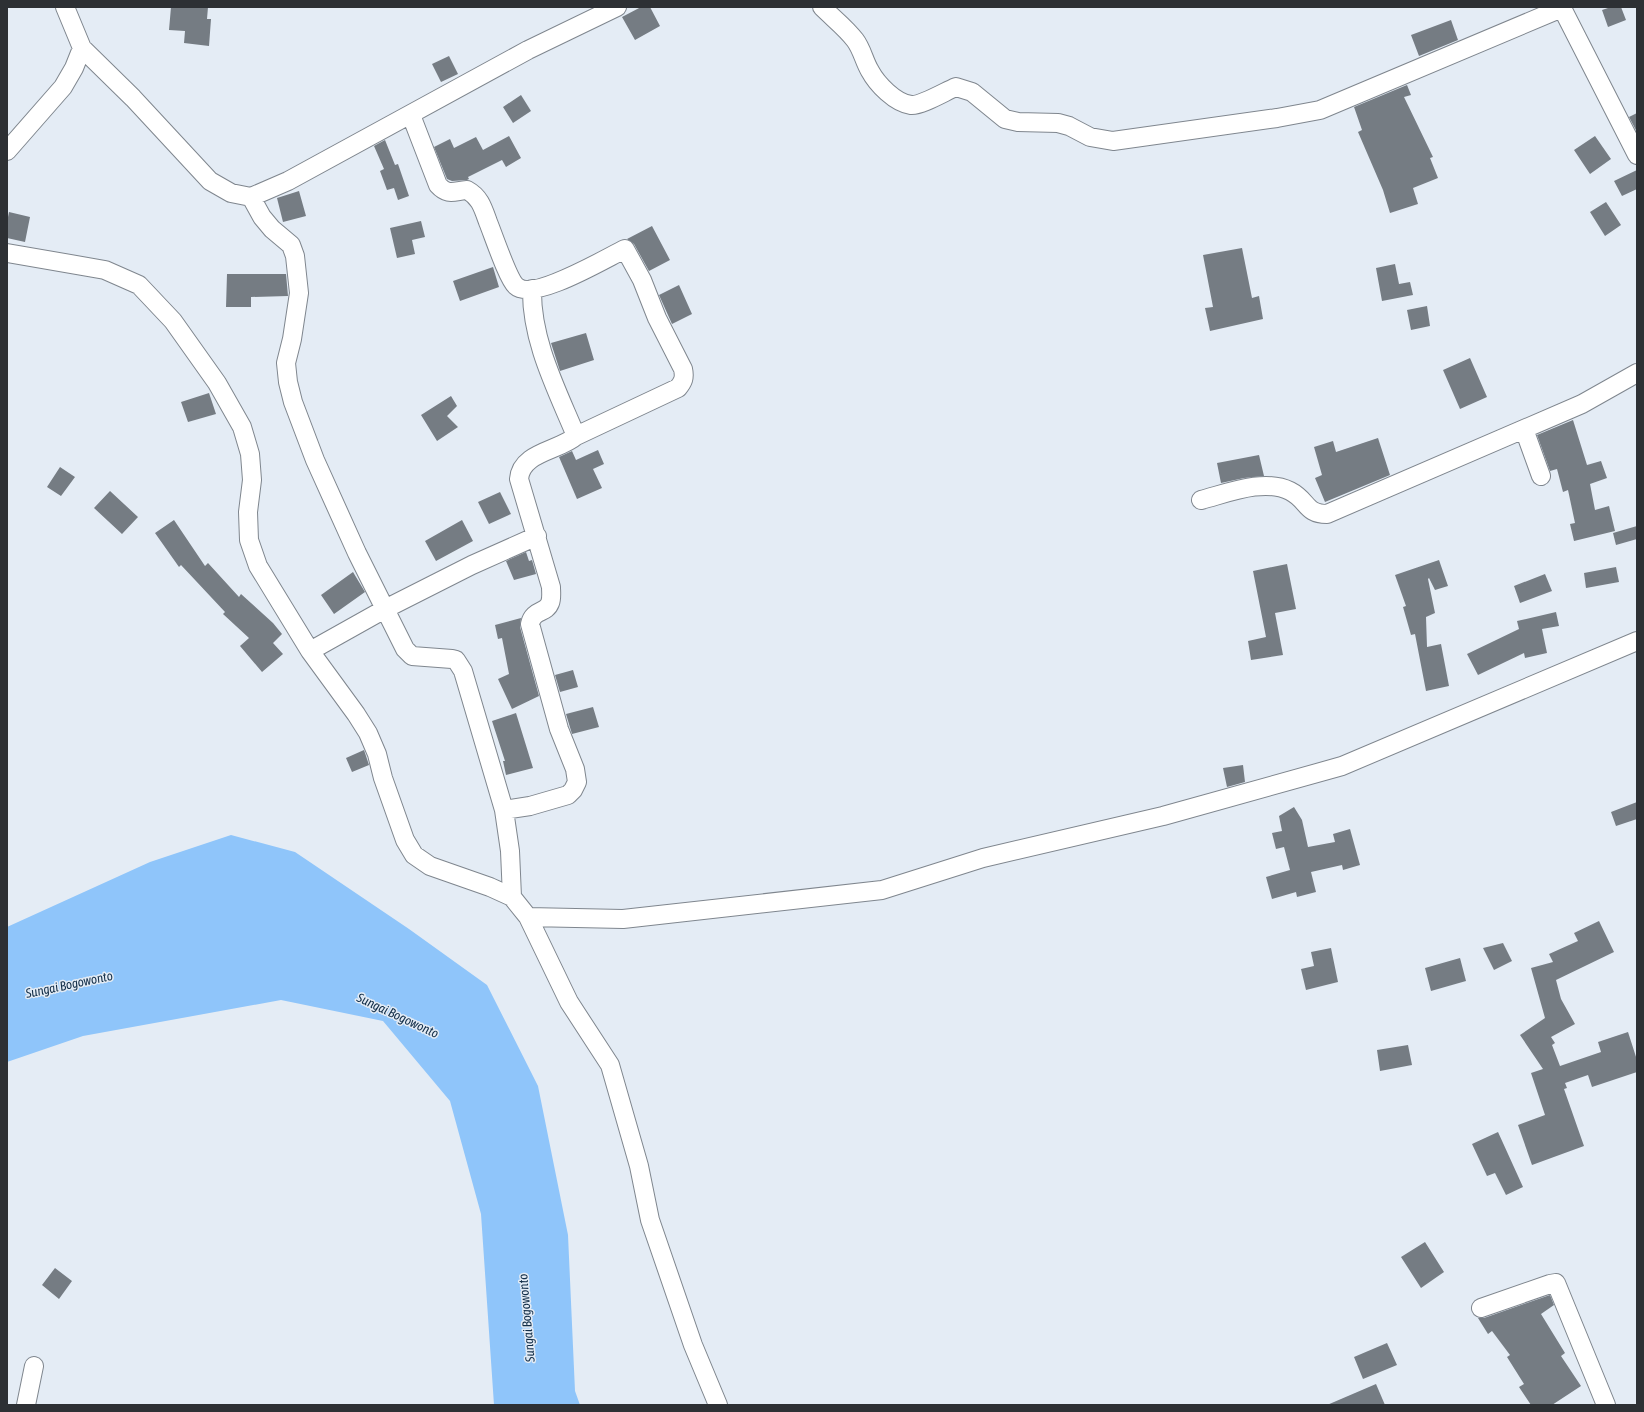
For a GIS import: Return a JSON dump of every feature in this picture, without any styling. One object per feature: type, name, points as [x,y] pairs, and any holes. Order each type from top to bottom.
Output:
[{"type":"street","points":[[65,7],[82,48],[133,98],[210,181],[231,193],[251,197],[288,181],[528,50],[617,7]]},
{"type":"street","points":[[822,7],[856,41],[870,72],[880,86],[895,99],[911,105],[924,103],[941,92],[956,86],[972,92],[1005,118],[1018,122],[1058,123],[1069,126],[1090,137],[1114,141],[1277,118],[1320,110],[1562,8],[1637,155]]},
{"type":"street","points":[[7,151],[62,87],[74,68],[82,48]]},
{"type":"street","points":[[411,115],[438,185],[445,192],[449,193],[467,190],[478,198],[513,282],[520,289],[532,289],[553,285],[625,249],[642,280],[657,318],[683,369],[684,377],[678,388],[533,458],[519,472],[518,479],[537,536],[551,587],[551,600],[547,608],[534,615],[530,624],[559,729],[575,769],[577,782],[573,790],[568,795],[530,806],[504,810]]},
{"type":"street","points":[[251,197],[262,217],[272,229],[291,245],[295,256],[299,293],[292,339],[286,363],[288,382],[293,402],[315,460],[357,553],[405,649],[412,656],[452,659],[460,664],[504,810],[510,851],[512,897]]},
{"type":"street","points":[[7,253],[105,270],[139,285],[173,321],[216,382],[242,427],[250,454],[251,474],[248,512],[249,540],[258,566],[310,651],[368,733],[377,754],[383,778],[405,840],[414,855],[430,866],[490,887],[512,897],[528,917],[569,1002],[610,1065],[639,1166],[650,1220],[693,1346],[718,1405]]},
{"type":"street","points":[[532,289],[534,322],[547,366],[576,436]]},
{"type":"street","points":[[1201,500],[1260,486],[1275,485],[1290,491],[1301,498],[1310,510],[1318,514],[1327,514],[1582,404],[1637,373]]},
{"type":"street","points":[[1524,429],[1541,476]]},
{"type":"street","points":[[310,651],[385,608],[472,565],[537,536]]},
{"type":"street","points":[[528,917],[623,919],[882,890],[983,858],[1162,816],[1342,766],[1637,641]]},
{"type":"street","points":[[1481,1308],[1556,1283],[1606,1405]]},
{"type":"street","points":[[26,1405],[34,1366]]},
{"type":"water","name":"Sungai Bogowonto","points":[[231,835],[295,852],[409,929],[487,985],[538,1086],[568,1235],[575,1391],[580,1405],[494,1405],[481,1214],[450,1101],[383,1021],[281,1000],[83,1036],[7,1062],[7,927],[150,862]]},
{"type":"building","points":[[171,7],[208,7],[207,19],[211,19],[209,46],[184,43],[185,31],[169,30]]},
{"type":"building","points":[[641,7],[650,7],[660,26],[635,40],[622,17]]},
{"type":"building","points":[[1611,7],[1621,7],[1626,20],[1608,27],[1602,10]]},
{"type":"building","points":[[1451,20],[1458,40],[1419,56],[1411,35]]},
{"type":"building","points":[[449,56],[458,74],[441,82],[432,64]]},
{"type":"building","points":[[1407,85],[1411,95],[1404,97],[1433,157],[1430,158],[1438,178],[1413,188],[1418,204],[1390,213],[1383,190],[1358,132],[1362,130],[1354,107]]},
{"type":"building","points":[[521,95],[531,111],[513,123],[503,107]]},
{"type":"building","points":[[1637,113],[1637,132],[1629,117]]},
{"type":"building","points":[[509,136],[521,158],[506,167],[502,160],[468,177],[469,179],[467,180],[452,181],[447,179],[434,147],[450,139],[454,148],[476,137],[483,150]]},
{"type":"building","points":[[1595,136],[1611,159],[1590,174],[1574,150]]},
{"type":"building","points":[[385,140],[395,165],[398,164],[409,196],[398,200],[394,188],[387,190],[380,171],[384,169],[374,146]]},
{"type":"building","points":[[1637,170],[1637,189],[1622,196],[1614,181]]},
{"type":"building","points":[[299,191],[306,216],[283,222],[277,198]]},
{"type":"building","points":[[1606,202],[1621,225],[1605,236],[1590,212]]},
{"type":"building","points":[[9,212],[30,217],[25,242],[7,238],[7,222]]},
{"type":"building","points":[[421,221],[425,237],[412,240],[415,254],[397,258],[390,228]]},
{"type":"building","points":[[652,226],[670,260],[649,271],[634,244],[627,239]]},
{"type":"building","points":[[1242,248],[1252,298],[1259,296],[1263,319],[1210,331],[1205,308],[1213,307],[1203,255]]},
{"type":"building","points":[[1395,264],[1399,284],[1410,282],[1413,295],[1382,301],[1376,268]]},
{"type":"building","points":[[493,267],[499,287],[460,301],[453,281]]},
{"type":"building","points":[[227,274],[286,274],[288,296],[251,297],[251,307],[226,307]]},
{"type":"building","points":[[679,285],[692,314],[672,324],[659,295]]},
{"type":"building","points":[[1427,306],[1430,326],[1411,330],[1407,310]]},
{"type":"building","points":[[586,333],[594,360],[560,371],[551,343]]},
{"type":"building","points":[[1470,358],[1487,397],[1460,409],[1443,370]]},
{"type":"building","points":[[209,393],[216,414],[188,422],[181,402]]},
{"type":"building","points":[[451,396],[457,406],[447,416],[458,427],[437,441],[421,415]]},
{"type":"building","points":[[1573,420],[1587,465],[1601,461],[1607,478],[1590,484],[1595,510],[1609,506],[1615,531],[1574,541],[1570,524],[1575,523],[1568,490],[1563,492],[1557,469],[1550,471],[1537,435]]},
{"type":"building","points":[[1378,438],[1390,475],[1325,502],[1315,478],[1322,475],[1314,447],[1333,441],[1336,452]]},
{"type":"building","points":[[598,450],[604,464],[593,469],[602,488],[577,499],[559,457],[572,451],[576,460]]},
{"type":"building","points":[[1259,455],[1264,476],[1244,478],[1221,483],[1217,463]]},
{"type":"building","points":[[60,467],[75,477],[61,496],[47,487]]},
{"type":"building","points":[[110,491],[138,517],[122,534],[94,508]]},
{"type":"building","points":[[500,492],[511,514],[489,524],[478,502]]},
{"type":"building","points":[[174,520],[205,566],[208,563],[239,597],[241,594],[273,623],[282,634],[273,643],[283,654],[262,672],[240,646],[249,638],[223,614],[225,612],[181,565],[179,567],[155,533]]},
{"type":"building","points":[[462,520],[473,541],[436,561],[425,541]]},
{"type":"building","points":[[1637,526],[1637,539],[1616,545],[1613,533]]},
{"type":"building","points":[[526,552],[529,561],[532,560],[536,574],[514,580],[506,561]]},
{"type":"building","points":[[1439,560],[1448,586],[1435,590],[1429,578],[1428,579],[1435,613],[1426,617],[1427,647],[1441,644],[1449,686],[1426,691],[1415,634],[1411,635],[1403,607],[1406,606],[1395,575]]},
{"type":"building","points":[[1287,564],[1296,609],[1275,613],[1283,655],[1251,660],[1248,641],[1266,637],[1253,571]]},
{"type":"building","points":[[1616,567],[1619,582],[1586,588],[1584,573]]},
{"type":"building","points":[[353,572],[365,592],[334,614],[321,595]]},
{"type":"building","points":[[1545,574],[1552,591],[1520,603],[1514,586]]},
{"type":"building","points":[[1556,612],[1559,626],[1542,629],[1547,653],[1525,658],[1524,653],[1478,675],[1467,654],[1519,629],[1517,621]]},
{"type":"building","points":[[521,618],[520,627],[539,696],[512,709],[498,679],[509,674],[502,638],[498,639],[495,625]]},
{"type":"building","points":[[573,670],[578,687],[560,692],[555,675]]},
{"type":"building","points":[[593,707],[599,727],[572,734],[566,714]]},
{"type":"building","points":[[516,713],[533,768],[506,775],[503,761],[505,761],[492,721]]},
{"type":"building","points":[[364,750],[369,765],[352,772],[346,758]]},
{"type":"building","points":[[1243,765],[1245,782],[1227,787],[1223,768]]},
{"type":"building","points":[[1637,802],[1637,819],[1616,826],[1611,812]]},
{"type":"building","points":[[1294,807],[1302,820],[1308,847],[1335,842],[1333,834],[1350,829],[1360,865],[1343,870],[1342,865],[1311,872],[1316,892],[1297,897],[1296,892],[1272,899],[1266,877],[1290,870],[1284,847],[1276,849],[1272,833],[1282,831],[1279,816]]},
{"type":"building","points":[[1599,921],[1614,952],[1556,980],[1561,999],[1575,1024],[1551,1037],[1555,1043],[1552,1045],[1560,1066],[1601,1052],[1598,1042],[1628,1032],[1637,1060],[1637,1072],[1592,1087],[1588,1075],[1565,1083],[1567,1088],[1564,1089],[1584,1146],[1532,1165],[1518,1125],[1545,1115],[1531,1073],[1543,1069],[1520,1035],[1545,1018],[1531,968],[1553,962],[1549,954],[1578,941],[1574,933]]},
{"type":"building","points":[[1503,943],[1512,961],[1494,970],[1483,948]]},
{"type":"building","points":[[1331,948],[1338,982],[1306,990],[1301,969],[1314,966],[1311,952]]},
{"type":"building","points":[[1460,958],[1466,981],[1431,991],[1425,968]]},
{"type":"building","points":[[1408,1045],[1412,1065],[1380,1071],[1377,1050]]},
{"type":"building","points":[[1498,1132],[1523,1187],[1506,1195],[1495,1173],[1487,1176],[1472,1144]]},
{"type":"building","points":[[1425,1242],[1444,1272],[1421,1288],[1401,1257]]},
{"type":"building","points":[[55,1268],[72,1281],[59,1299],[42,1285]]},
{"type":"building","points":[[1550,1295],[1554,1305],[1541,1314],[1565,1353],[1561,1356],[1581,1386],[1552,1405],[1531,1405],[1519,1387],[1524,1384],[1507,1357],[1510,1355],[1492,1331],[1488,1334],[1478,1318],[1484,1318]]},
{"type":"building","points":[[1387,1343],[1397,1365],[1363,1379],[1354,1357]]},
{"type":"building","points":[[1376,1384],[1385,1405],[1327,1405]]}]
